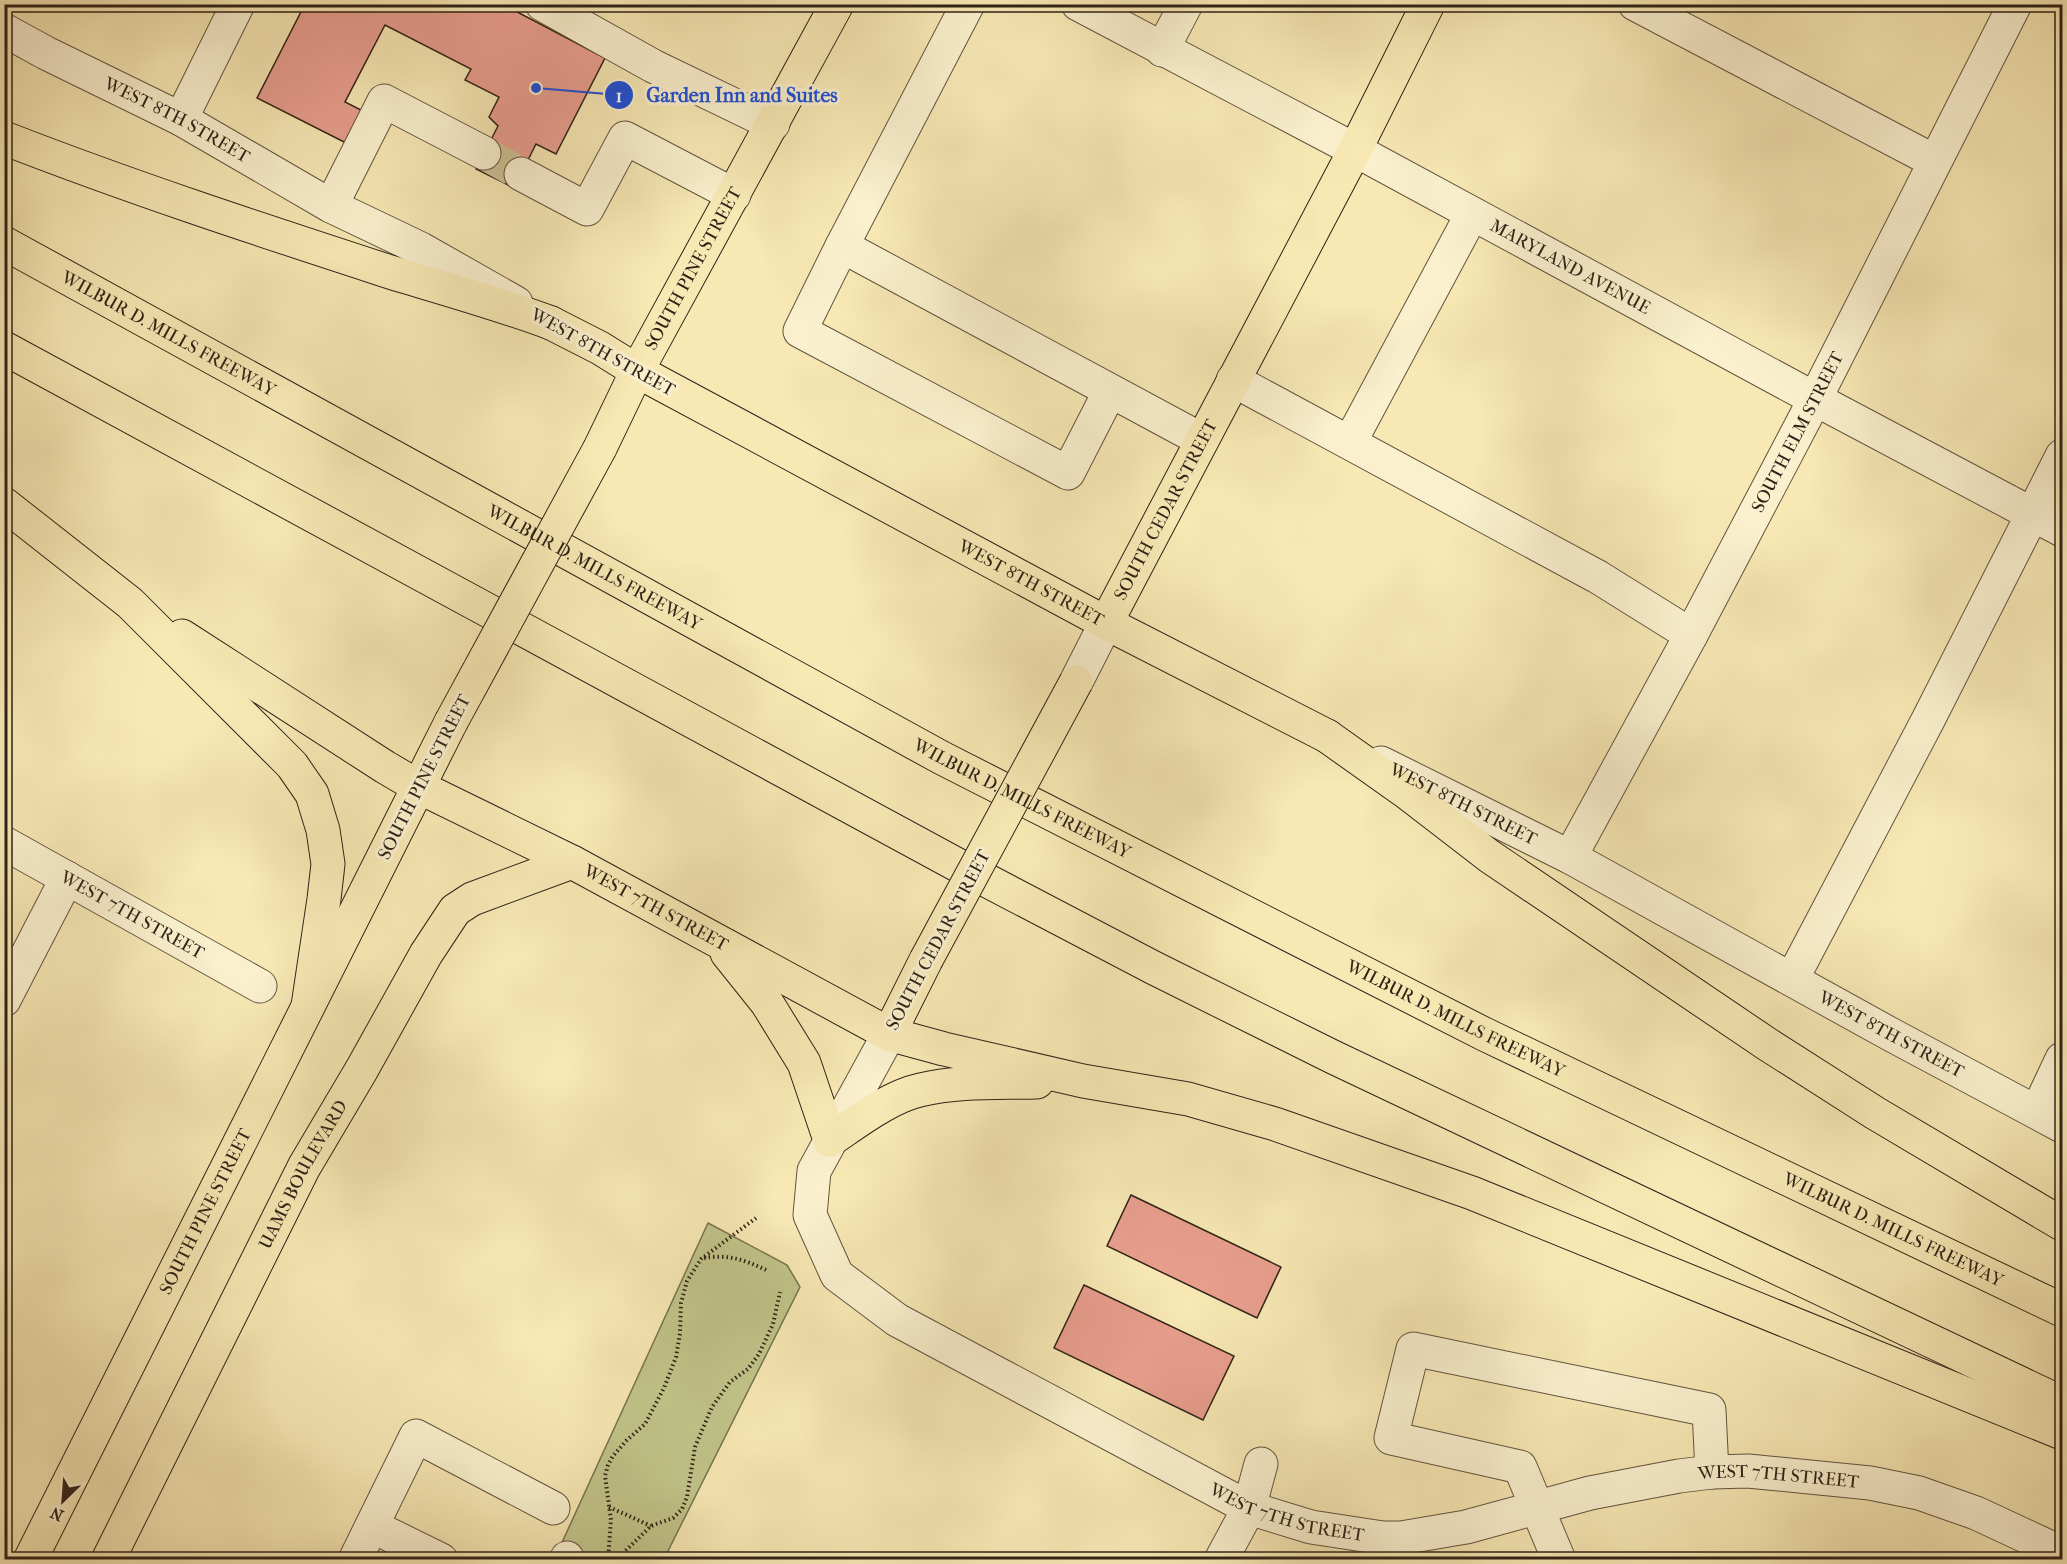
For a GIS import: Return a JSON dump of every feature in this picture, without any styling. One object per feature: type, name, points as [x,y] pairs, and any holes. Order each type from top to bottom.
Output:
[{"type":"main road","name":"SOUTH PINE STREET","points":[[30,1560],[451,722],[600,448],[637,371],[837,4]]},
{"type":"main road","name":"SOUTH CEDAR STREET","points":[[1106,623],[1356,150],[1428,4]]},
{"type":"main road","points":[[4,138],[183,204],[551,323]]},
{"type":"main road","name":"WILBUR D. MILLS FREEWAY","points":[[4,243],[942,758],[1484,1034],[2062,1310]]},
{"type":"main road","name":"WEST 8TH STREET","points":[[551,323],[1106,623],[1327,736]]},
{"type":"main road","points":[[4,348],[953,862],[1154,968],[1333,1057],[2062,1403]]},
{"type":"main road","points":[[4,504],[130,603],[292,765],[312,794],[323,830],[328,864],[308,1006]]},
{"type":"main road","name":"WEST 7TH STREET","points":[[130,603],[419,787],[572,862],[889,1034],[944,1049],[1083,1080]]},
{"type":"main road","name":"SOUTH CEDAR STREET","points":[[889,1034],[926,960],[1076,682]]},
{"type":"main road","points":[[1327,736],[1406,792],[1489,856],[1767,1044],[1875,1113],[2062,1224]]},
{"type":"main road","name":"UAMS BOULEVARD","points":[[108,1560],[304,1167],[426,954],[455,910],[472,899],[572,862]]},
{"type":"main road","points":[[719,942],[767,1004],[804,1063],[830,1140],[882,1106],[918,1090],[954,1085],[1083,1080],[1188,1099],[1275,1124],[1472,1193],[2062,1433]]},
{"type":"street","points":[[181,119],[238,4]]},
{"type":"street","points":[[542,4],[653,66],[773,124]]},
{"type":"street","points":[[968,4],[800,331],[1068,473],[1110,391]]},
{"type":"street","name":"MARYLAND AVENUE","points":[[1078,4],[1356,150],[2062,530]]},
{"type":"street","points":[[1162,50],[1186,4]]},
{"type":"street","points":[[1635,4],[1934,161]]},
{"type":"street","name":"SOUTH ELM STREET","points":[[1570,857],[1691,635],[1815,399],[2015,4]]},
{"type":"street","name":"WEST 8TH STREET","points":[[4,30],[181,119],[331,206],[421,249],[551,323]]},
{"type":"street","points":[[331,206],[384,101],[484,153]]},
{"type":"street","points":[[521,174],[587,208],[625,138],[734,195]]},
{"type":"street","points":[[1350,442],[1472,214]]},
{"type":"street","points":[[842,246],[1202,440]]},
{"type":"street","points":[[1233,380],[1598,577],[1691,635]]},
{"type":"street","points":[[1792,979],[1928,720],[2062,456]]},
{"type":"street","name":"SOUTH CEDAR STREET","points":[[1076,682],[1106,623]]},
{"type":"street","name":"WEST 8TH STREET","points":[[1327,736],[1570,857],[1890,1034],[2050,1119]]},
{"type":"street","name":"WEST 7TH STREET","points":[[4,843],[260,986]]},
{"type":"street","points":[[4,1000],[68,878]]},
{"type":"street","name":"SOUTH CEDAR STREET","points":[[830,1140],[889,1034]]},
{"type":"street","points":[[2050,1119],[2062,1059]]},
{"type":"street","name":"WEST 7TH STREET","points":[[830,1140],[814,1171],[810,1215],[837,1275],[897,1320],[1249,1508],[1311,1527],[1383,1538],[1401,1538],[1466,1527],[1590,1493],[1679,1476],[1748,1471],[1870,1483],[1919,1493],[1976,1513],[2062,1553]]},
{"type":"street","points":[[1559,1560],[1520,1467],[1391,1438],[1413,1349],[1709,1410],[1712,1472]]},
{"type":"street","points":[[356,1560],[416,1436],[553,1508]]},
{"type":"street","points":[[1221,1560],[1249,1508],[1261,1464]]},
{"type":"street","points":[[372,1526],[441,1560]]},
{"type":"path","points":[[608,1560],[611,1520],[605,1476],[608,1465],[626,1441],[645,1424],[664,1388],[676,1357],[681,1303],[687,1281],[700,1259],[756,1218]]},
{"type":"path","points":[[700,1259],[720,1255],[748,1261],[766,1270]]},
{"type":"path","points":[[616,1560],[651,1526],[673,1518],[682,1509],[687,1497],[695,1446],[712,1407],[730,1382],[748,1369],[759,1354],[773,1324],[780,1292]]},
{"type":"path","points":[[609,1507],[651,1526]]},
{"type":"green space","points":[[708,1223],[787,1265],[800,1287],[664,1559],[554,1560]]},
{"type":"building","points":[[305,4],[502,4],[605,58],[556,154],[536,144],[514,188],[476,169],[498,126],[489,117],[499,97],[465,80],[471,69],[385,25],[345,102],[363,111],[346,143],[257,98]]},
{"type":"building","points":[[1131,1195],[1281,1267],[1257,1318],[1107,1246]]},
{"type":"building","points":[[1084,1285],[1234,1356],[1203,1420],[1054,1348]]},
{"type":"tunnel","points":[[484,153],[521,174]]},
{"type":"place","name":"Garden Inn and Suites","points":[[536,88]]}]
